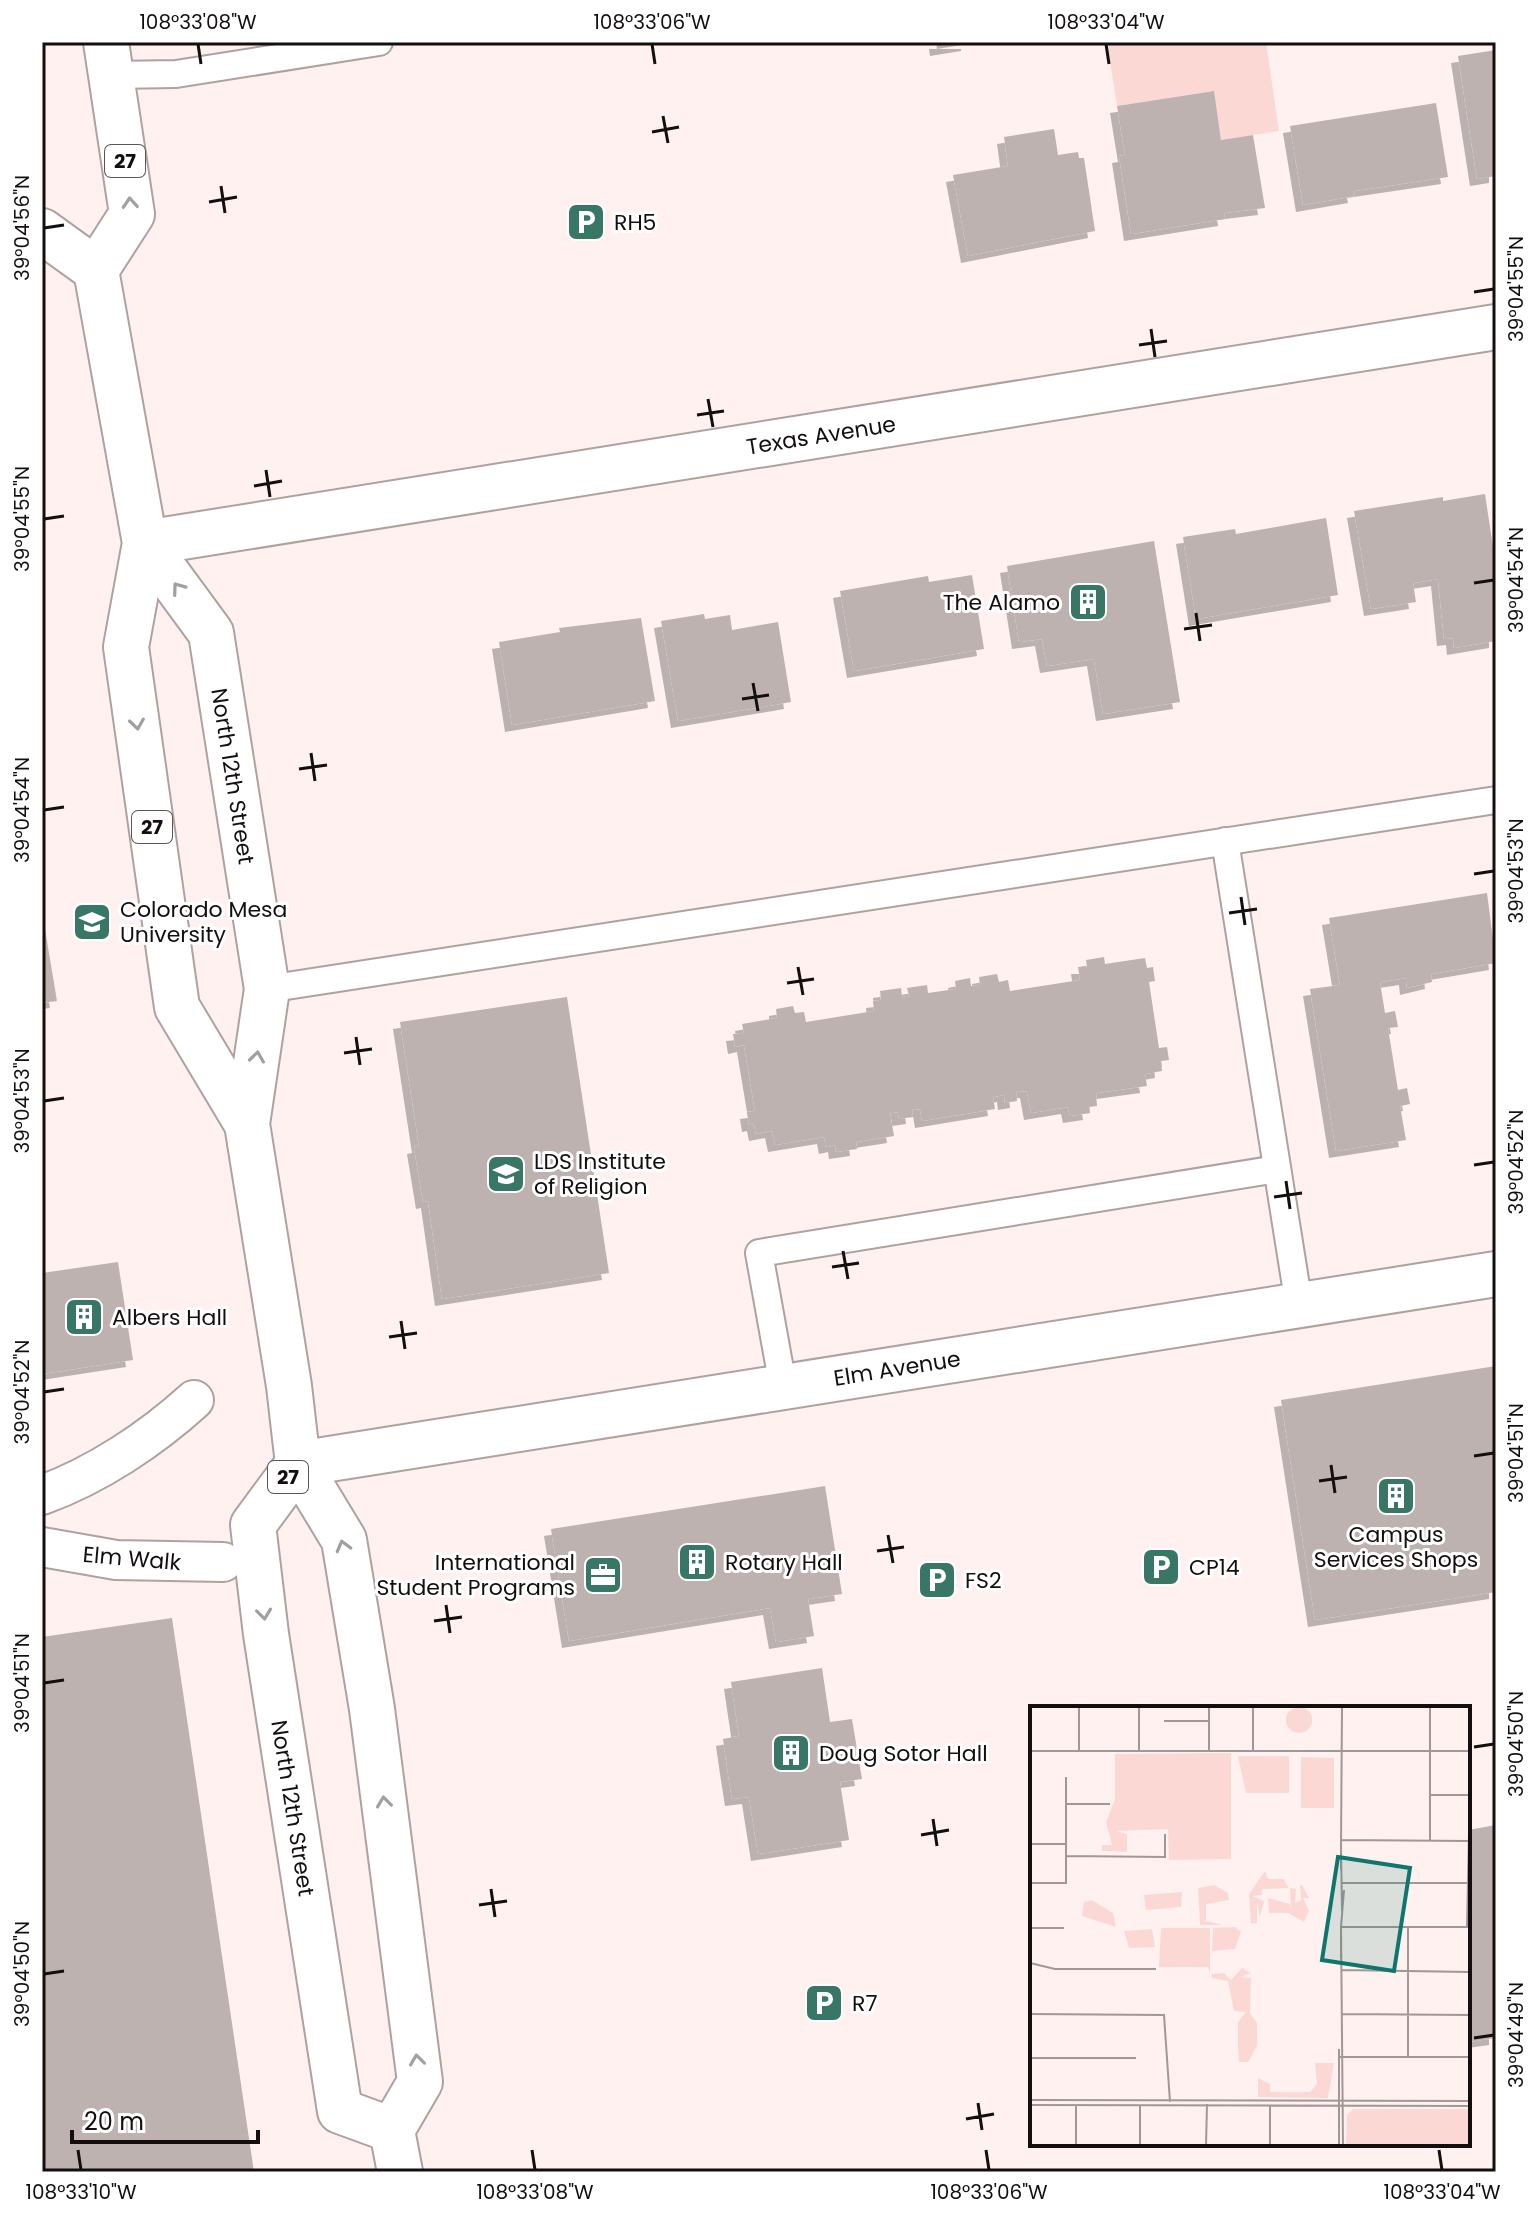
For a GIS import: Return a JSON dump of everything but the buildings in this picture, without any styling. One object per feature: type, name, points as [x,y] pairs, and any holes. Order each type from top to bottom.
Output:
[{"type":"main road","name":"27","points":[[96,270],[132,214],[109,58]]},
{"type":"main road","points":[[42,231],[96,270]]},
{"type":"main road","name":"North 12th Street","points":[[96,270],[145,543],[126,647],[177,1007],[247,1124]]},
{"type":"main road","name":"Texas Avenue","points":[[145,543],[1496,327]]},
{"type":"main road","name":"North 12th Street","points":[[145,543],[211,633],[267,989],[247,1124],[289,1386],[298,1464],[344,1540],[372,1709],[420,2082],[392,2130],[340,2111],[266,1634],[253,1525],[298,1464]]},
{"type":"main road","name":"Elm Avenue","points":[[298,1464],[1496,1274]]},
{"type":"main road","points":[[392,2130],[400,2172]]},
{"type":"street","points":[[42,1495],[84,1477],[194,1400]]},
{"type":"street","name":"Elm Walk","points":[[42,1547],[116,1560],[223,1562]]},
{"type":"lane","points":[[109,58],[176,74],[379,42]]},
{"type":"lane","points":[[267,989],[1496,800]]},
{"type":"lane","points":[[1225,841],[1299,1305]]},
{"type":"lane","points":[[783,1386],[759,1253],[1277,1169]]},
{"type":"shaded area","points":[[1107,42],[1266,42],[1279,131],[1221,140],[1213,91],[1117,106]]},
{"type":"place","name":"RH5","points":[[586,222]]},
{"type":"place","name":"The Alamo","points":[[1088,602]]},
{"type":"place","name":"Colorado Mesa University","points":[[92,922]]},
{"type":"place","name":"LDS Institute of Religion","points":[[506,1174]]},
{"type":"place","name":"Albers Hall","points":[[84,1317]]},
{"type":"place","name":"Campus Services Shops","points":[[1396,1496]]},
{"type":"place","name":"Rotary Hall","points":[[697,1562]]},
{"type":"place","name":"CP14","points":[[1161,1567]]},
{"type":"place","name":"International Student Programs","points":[[603,1575]]},
{"type":"place","name":"FS2","points":[[937,1580]]},
{"type":"place","name":"Doug Sotor Hall","points":[[791,1753]]},
{"type":"place","name":"R7","points":[[824,2003]]}]
